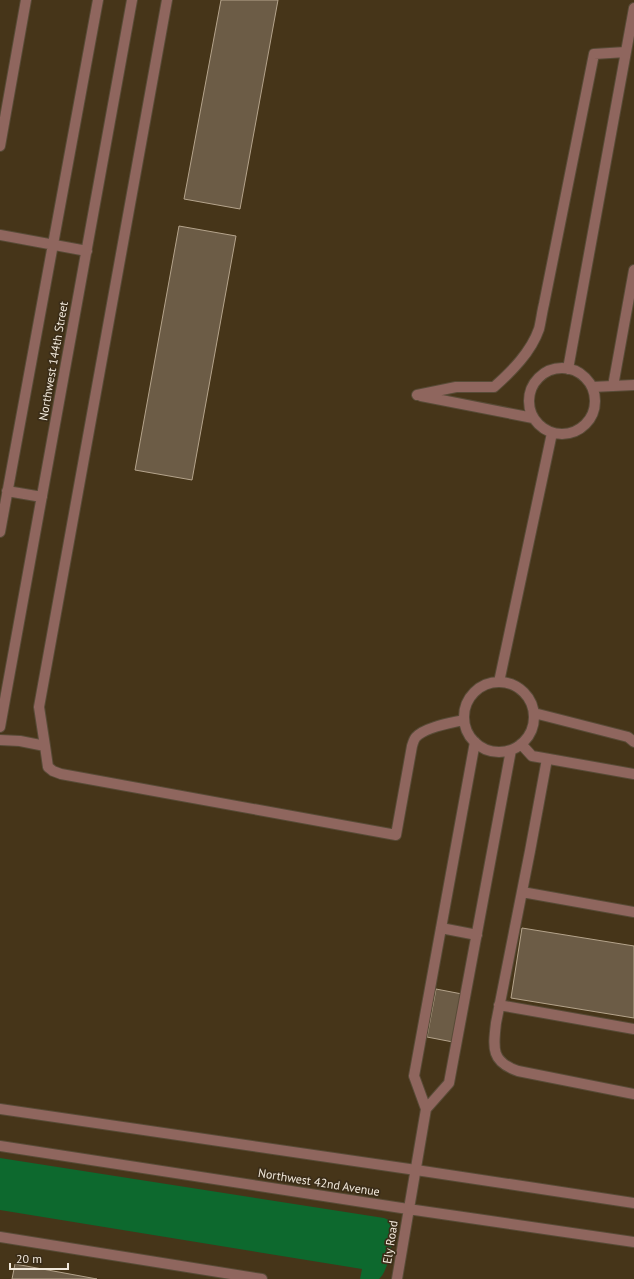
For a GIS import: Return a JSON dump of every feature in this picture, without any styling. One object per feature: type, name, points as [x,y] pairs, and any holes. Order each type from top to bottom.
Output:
[{"type":"street","points":[[0,146],[26,0]]},
{"type":"street","name":"Northwest 144th Street","points":[[0,532],[98,0]]},
{"type":"street","name":"Northwest 144th Street","points":[[0,727],[132,0]]},
{"type":"street","points":[[167,0],[38,707],[48,767],[61,774],[396,836],[412,746],[415,738],[421,733],[433,728],[464,720]]},
{"type":"street","points":[[568,368],[634,8]]},
{"type":"street","points":[[533,418],[417,395],[456,387],[494,387],[510,373],[528,352],[538,330],[544,304],[594,54],[626,52]]},
{"type":"street","points":[[0,235],[86,251]]},
{"type":"street","points":[[613,386],[634,270]]},
{"type":"street","points":[[557,368],[568,368],[578,372],[586,378],[592,387],[596,397],[595,408],[591,419],[574,433],[563,435],[552,433],[545,430],[533,418],[529,397],[532,387],[539,378],[547,372],[557,368]]},
{"type":"street","points":[[592,387],[634,385]]},
{"type":"street","points":[[499,682],[552,433]]},
{"type":"street","points":[[8,491],[42,496]]},
{"type":"street","points":[[499,682],[509,683],[526,694],[534,713],[534,724],[529,735],[521,744],[511,750],[501,752],[492,752],[482,748],[475,742],[469,736],[464,720],[465,708],[470,698],[478,690],[488,684],[499,682]]},
{"type":"street","points":[[534,713],[628,737],[634,742]]},
{"type":"street","points":[[0,740],[20,741],[45,746]]},
{"type":"street","points":[[475,742],[414,1076],[426,1109],[449,1083],[511,750]]},
{"type":"street","points":[[521,744],[532,756],[634,774]]},
{"type":"street","points":[[547,759],[500,1005],[494,1044],[498,1058],[506,1067],[518,1071],[634,1094]]},
{"type":"street","points":[[522,892],[634,912]]},
{"type":"street","points":[[441,928],[477,935]]},
{"type":"street","points":[[500,1005],[634,1029]]},
{"type":"street","points":[[0,1109],[634,1203]]},
{"type":"street","name":"Ely Road","points":[[397,1279],[426,1109]]},
{"type":"street","name":"Northwest 42nd Avenue","points":[[0,1146],[408,1209],[634,1242]]},
{"type":"street","points":[[0,1237],[262,1279]]},
{"type":"shaded area","points":[[0,0],[634,0],[634,1279],[0,1279]]},
{"type":"green space","points":[[0,1158],[384,1218],[391,1221],[392,1227],[392,1243],[389,1260],[383,1274],[379,1279],[360,1279],[362,1269],[0,1210]]},
{"type":"building","points":[[221,0],[278,0],[240,209],[184,199]]},
{"type":"building","points":[[179,226],[236,236],[192,480],[135,470]]},
{"type":"building","points":[[522,928],[634,946],[634,1018],[511,998]]},
{"type":"building","points":[[436,989],[462,994],[453,1042],[427,1037]]},
{"type":"building","points":[[15,1264],[97,1279],[12,1279]]}]
